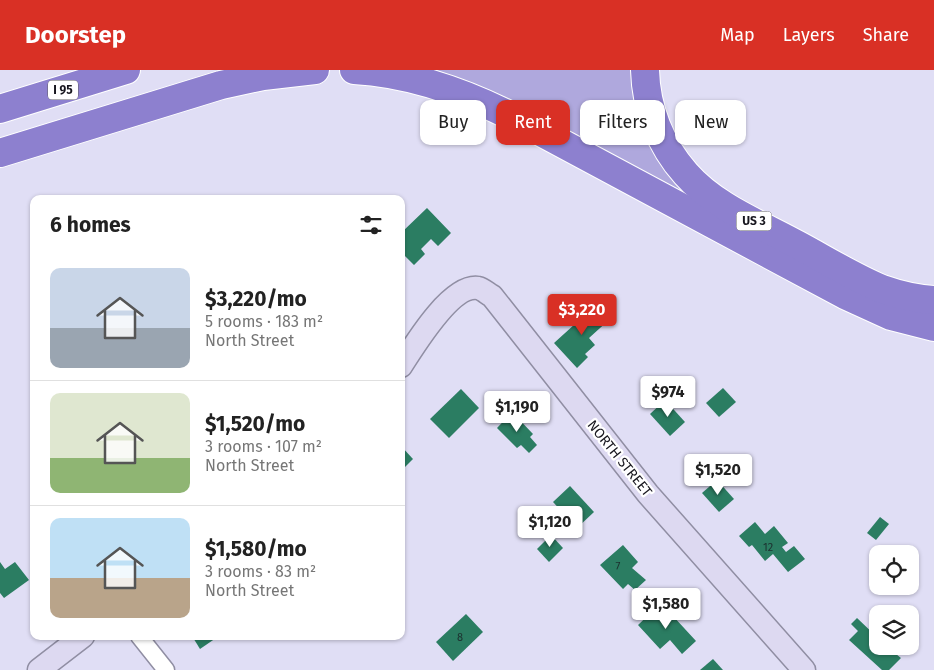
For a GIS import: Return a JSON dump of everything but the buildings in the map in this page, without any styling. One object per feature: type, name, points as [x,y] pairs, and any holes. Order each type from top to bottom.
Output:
[{"type":"highway","name":"I 95","points":[[0,109],[126,70]]},
{"type":"highway","points":[[221,85],[255,70]]},
{"type":"highway","points":[[0,153],[221,85],[262,76],[315,70]]},
{"type":"highway","points":[[354,70],[400,76],[436,84],[467,95],[520,121],[845,295],[891,316],[934,327]]},
{"type":"highway","name":"US 3","points":[[645,70],[648,97],[658,132],[684,173],[704,191],[727,207],[868,282],[896,294],[934,300]]},
{"type":"street","name":"NORTH STREET","points":[[405,360],[432,321],[458,295],[467,290],[479,288],[492,296],[648,494],[804,670]]},
{"type":"street","points":[[40,670],[77,640]]},
{"type":"street","points":[[142,640],[166,670]]},
{"type":"shaded area","points":[[433,70],[635,70],[652,100],[580,100],[580,141],[570,136],[570,100],[500,100],[462,80]]},
{"type":"shaded area","points":[[665,125],[712,210],[587,145],[665,145]]}]
